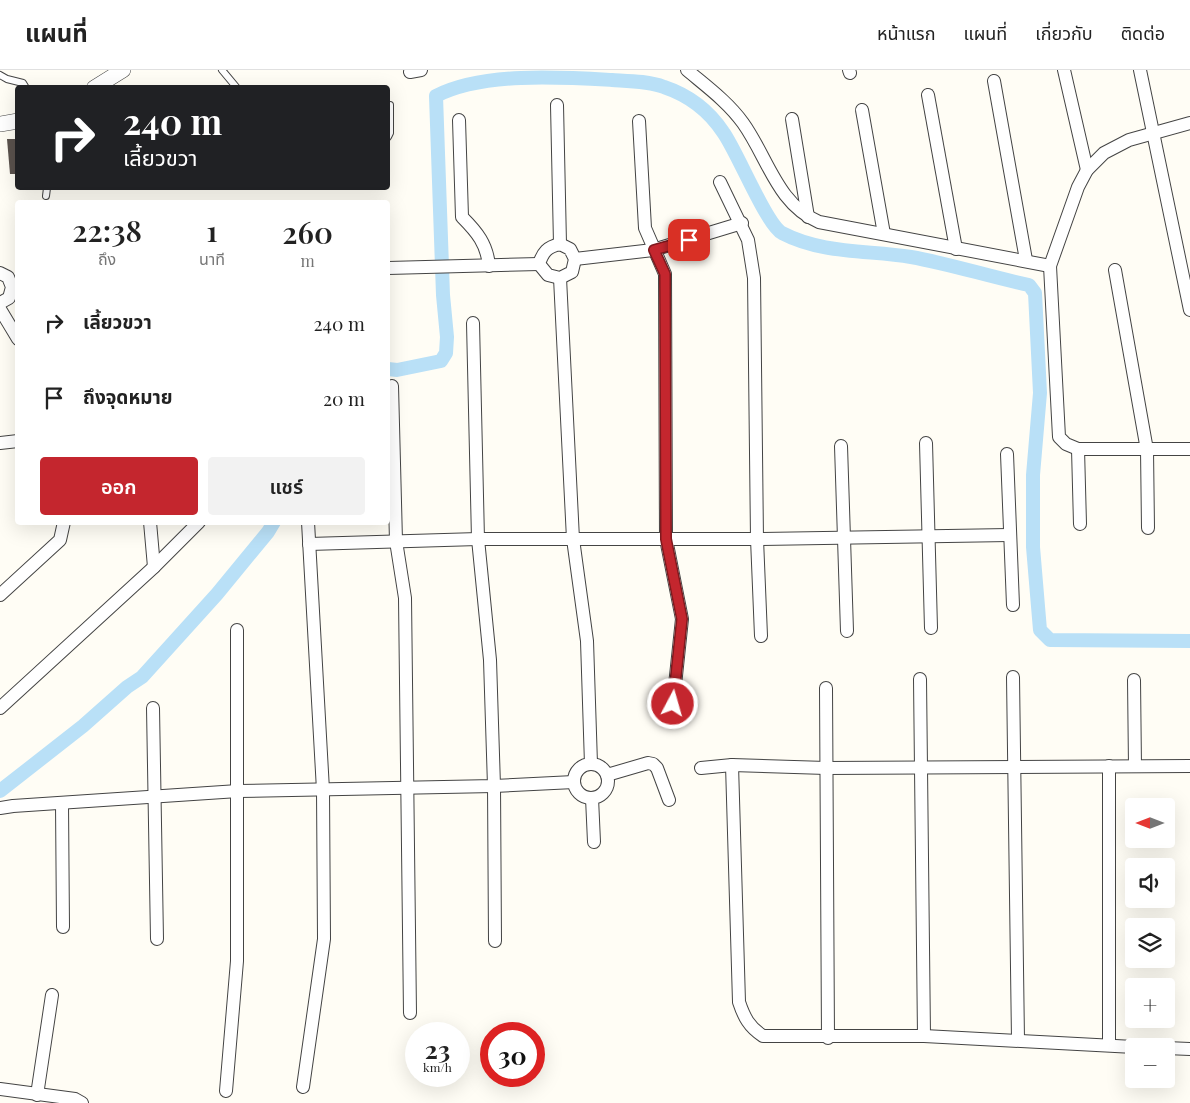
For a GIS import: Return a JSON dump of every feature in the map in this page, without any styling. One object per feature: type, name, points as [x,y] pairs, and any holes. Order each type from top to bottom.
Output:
[{"type":"street","points":[[687,70],[723,101],[743,123],[788,200],[808,217],[819,222],[1050,266]]},
{"type":"street","points":[[1064,70],[1087,170]]},
{"type":"street","points":[[1140,70],[1190,310]]},
{"type":"street","points":[[98,85],[119,71]]},
{"type":"street","points":[[994,81],[1026,260]]},
{"type":"street","points":[[928,94],[956,249]]},
{"type":"street","points":[[557,105],[560,244]]},
{"type":"street","points":[[862,110],[884,234]]},
{"type":"street","points":[[792,119],[808,217]]},
{"type":"street","points":[[458,120],[462,217],[480,236],[488,253],[489,266]]},
{"type":"street","points":[[639,121],[645,228],[665,274],[666,539],[682,619],[673,704]]},
{"type":"street","points":[[0,124],[15,122]]},
{"type":"street","points":[[1190,123],[1129,140],[1104,153],[1087,170],[1078,187],[1050,266],[1059,437],[1066,444],[1078,450],[1190,449]]},
{"type":"street","points":[[720,182],[742,224],[752,255],[754,278],[757,539],[761,636]]},
{"type":"street","points":[[576,259],[654,250],[742,224]]},
{"type":"street","points":[[560,244],[570,249],[576,259],[572,272],[560,278],[548,275],[539,264],[543,253],[550,246],[560,244]]},
{"type":"street","points":[[390,268],[539,264]]},
{"type":"street","points":[[1115,270],[1147,450],[1148,528]]},
{"type":"street","points":[[0,273],[8,277],[15,287],[9,298],[0,303]]},
{"type":"street","points":[[560,278],[572,539],[587,641],[591,764]]},
{"type":"street","points":[[0,309],[15,334]]},
{"type":"street","points":[[473,323],[478,538],[490,660],[494,786],[495,942]]},
{"type":"street","points":[[392,386],[396,541],[405,598],[410,1013]]},
{"type":"street","points":[[0,443],[15,441]]},
{"type":"street","points":[[926,443],[931,628]]},
{"type":"street","points":[[841,446],[846,631]]},
{"type":"street","points":[[1078,450],[1080,524]]},
{"type":"street","points":[[1006,454],[1013,604]]},
{"type":"street","points":[[0,595],[60,540],[63,525]]},
{"type":"street","points":[[150,525],[154,567]]},
{"type":"street","points":[[0,708],[154,567],[196,525]]},
{"type":"street","points":[[303,1087],[324,939],[323,790],[308,525]]},
{"type":"street","points":[[309,544],[478,538],[757,539],[1010,535]]},
{"type":"street","points":[[226,1091],[237,961],[237,630]]},
{"type":"street","points":[[1014,677],[1018,1040]]},
{"type":"street","points":[[920,679],[924,1036]]},
{"type":"street","points":[[1134,680],[1135,766]]},
{"type":"street","points":[[826,688],[828,1038]]},
{"type":"street","points":[[153,708],[157,939]]},
{"type":"street","points":[[607,775],[648,763],[653,764],[657,768],[669,800]]},
{"type":"street","points":[[591,764],[601,767],[607,775],[605,790],[592,798],[580,794],[574,782],[578,769],[591,764]]},
{"type":"street","points":[[701,768],[732,765],[826,768],[1190,766]]},
{"type":"street","points":[[732,765],[739,995],[745,1018],[753,1030],[763,1036],[828,1038],[924,1036],[1125,1046]]},
{"type":"street","points":[[1109,766],[1110,1045]]},
{"type":"street","points":[[0,808],[238,791],[494,786],[574,782]]},
{"type":"street","points":[[592,798],[594,842]]},
{"type":"street","points":[[62,804],[63,927]]},
{"type":"street","points":[[37,1094],[52,995]]},
{"type":"street","points":[[1175,1048],[1190,1049]]},
{"type":"street","points":[[0,1089],[18,1097],[37,1094],[75,1100],[82,1103]]},
{"type":"lane","points":[[222,70],[234,85]]},
{"type":"lane","points":[[0,75],[24,85]]},
{"type":"lane","points":[[390,105],[390,133]]},
{"type":"lane","points":[[46,196],[47,190]]},
{"type":"building","points":[[7,139],[15,139],[15,174],[10,174]]},
{"type":"waterway","points":[[390,369],[397,370],[441,361],[446,353],[447,337],[443,295],[436,96],[455,88],[476,83],[546,77],[632,81],[673,90],[690,99],[717,124],[729,141],[768,216],[775,227],[782,233],[813,245],[911,257],[1029,285],[1035,293],[1040,393],[1033,475],[1033,547],[1040,630],[1050,640],[1190,641]]},
{"type":"waterway","points":[[0,791],[83,726],[127,687],[142,677],[217,594],[272,525]]},
{"type":"route","points":[[673,704],[682,619],[666,539],[665,274],[654,250],[689,240]]}]
